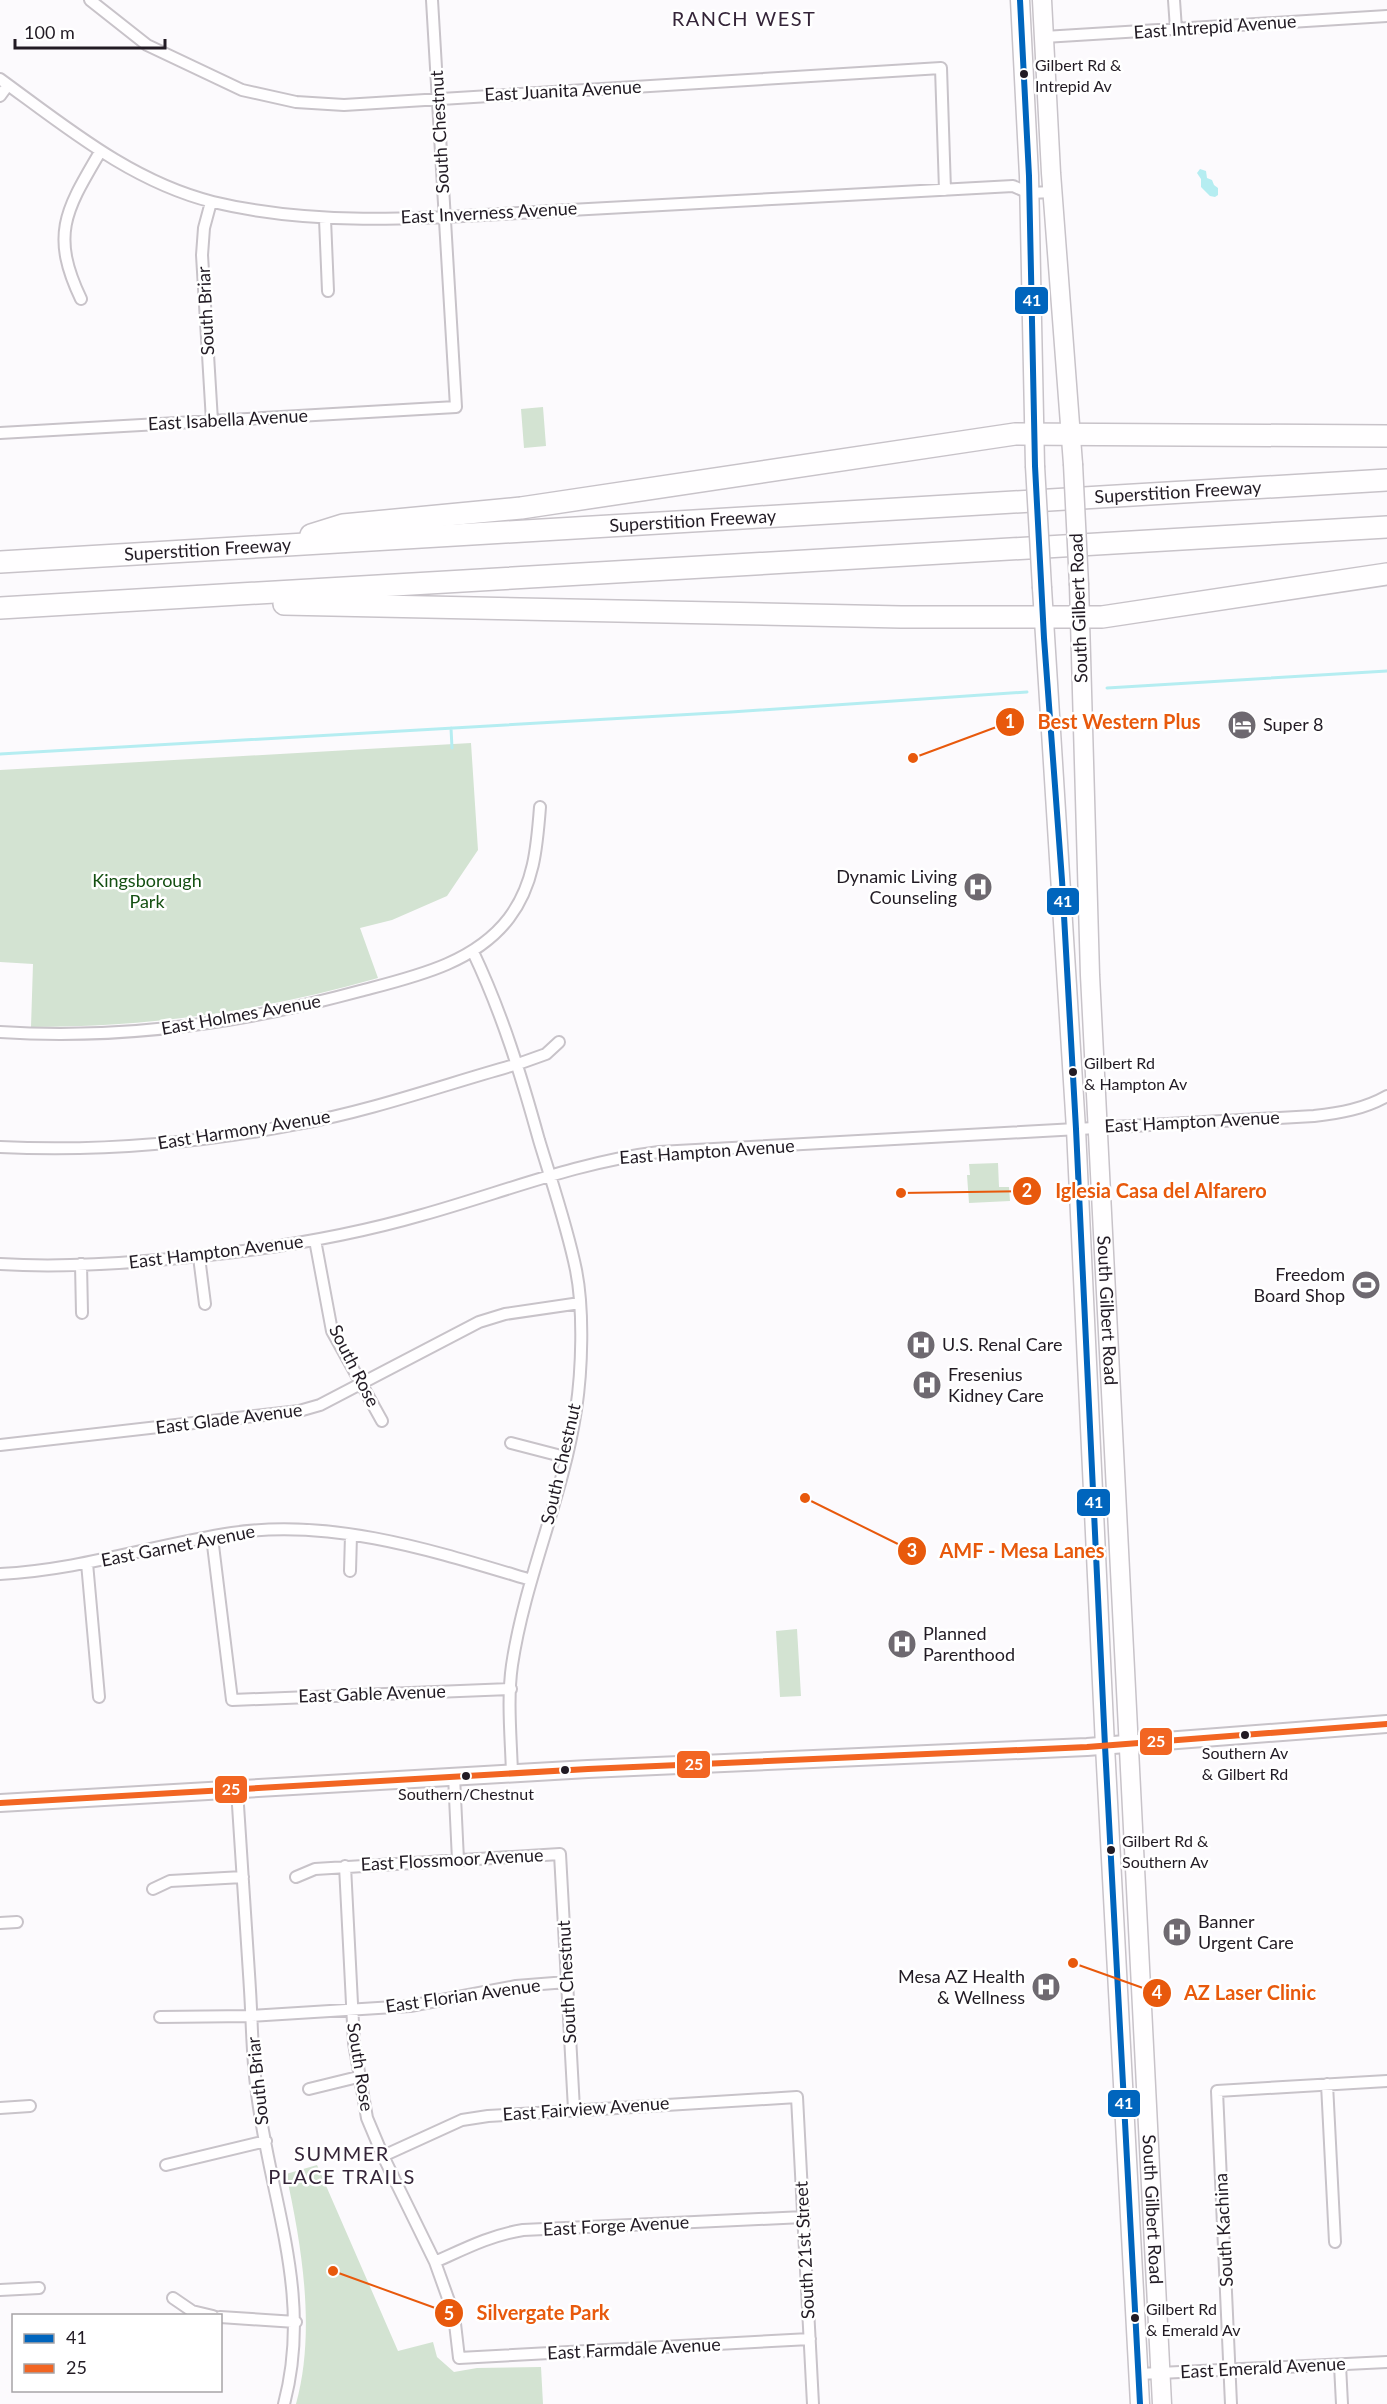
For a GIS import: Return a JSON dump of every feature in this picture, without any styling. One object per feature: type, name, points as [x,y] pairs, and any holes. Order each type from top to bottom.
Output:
[{"type":"highway","points":[[276,545],[343,525],[521,508],[1015,434],[1387,436]]},
{"type":"highway","name":"Superstition Freeway","points":[[0,562],[1387,480]]},
{"type":"highway","points":[[0,608],[1387,527]]},
{"type":"highway","points":[[128,600],[1043,618],[1102,617],[1387,574]]},
{"type":"main road","name":"South Gilbert Road","points":[[1020,0],[1024,185],[1035,466],[1076,1129],[1105,1746],[1140,2404]]},
{"type":"main road","name":"South Gilbert Road","points":[[1042,0],[1051,173],[1073,464],[1079,585],[1090,975],[1162,2404]]},
{"type":"main road","points":[[0,1803],[454,1776],[1105,1746],[1387,1724]]},
{"type":"main road","points":[[1120,2035],[1144,2029]]},
{"type":"street","name":"East Juanita Avenue","points":[[90,0],[147,45],[242,90],[296,102],[344,105],[941,68],[945,190]]},
{"type":"street","name":"South Chestnut","points":[[432,0],[456,407]]},
{"type":"street","points":[[1174,0],[1176,29]]},
{"type":"street","name":"East Intrepid Avenue","points":[[1044,37],[1387,16]]},
{"type":"street","name":"East Inverness Avenue","points":[[4,82],[100,152],[158,182],[212,202],[325,219],[444,217],[1024,185],[1053,192]]},
{"type":"street","points":[[0,96],[4,82]]},
{"type":"street","points":[[81,300],[69,274],[63,246],[66,221],[75,195],[100,152]]},
{"type":"street","name":"East Inverness Avenue","points":[[1024,185],[1051,173]]},
{"type":"street","name":"South Briar","points":[[212,202],[204,228],[202,255],[212,421]]},
{"type":"street","points":[[325,219],[328,291]]},
{"type":"street","name":"East Isabella Avenue","points":[[0,433],[456,407]]},
{"type":"street","points":[[473,952],[509,918],[531,877],[536,856],[540,807]]},
{"type":"street","name":"South Chestnut","points":[[473,952],[500,1011],[518,1064],[574,1263],[580,1304],[580,1370],[576,1411],[514,1651],[511,1689],[512,1774]]},
{"type":"street","name":"East Holmes Avenue","points":[[0,1032],[90,1033],[197,1026],[350,994],[430,970],[473,952]]},
{"type":"street","name":"East Harmony Avenue","points":[[0,1147],[44,1149],[144,1146],[186,1142],[300,1124],[518,1064],[546,1054],[559,1042]]},
{"type":"street","name":"East Hampton Avenue","points":[[0,1264],[30,1266],[81,1264],[199,1257],[259,1250],[421,1216],[612,1159],[659,1152],[1331,1114],[1351,1111],[1375,1103],[1387,1096]]},
{"type":"street","name":"South Rose","points":[[315,1240],[332,1331],[382,1421]]},
{"type":"street","points":[[199,1257],[206,1304]]},
{"type":"street","points":[[81,1264],[82,1312]]},
{"type":"street","name":"East Glade Avenue","points":[[0,1445],[299,1412],[320,1405],[361,1385],[479,1322],[505,1314],[580,1304]]},
{"type":"street","points":[[511,1443],[565,1457]]},
{"type":"street","name":"East Garnet Avenue","points":[[0,1574],[47,1570],[87,1563],[233,1533],[282,1530],[351,1535],[420,1547],[531,1580]]},
{"type":"street","points":[[350,1571],[351,1535]]},
{"type":"street","name":"East Gable Avenue","points":[[212,1537],[232,1700],[511,1689]]},
{"type":"street","points":[[87,1563],[99,1697]]},
{"type":"street","points":[[454,1776],[458,1860]]},
{"type":"street","name":"South Briar","points":[[237,1790],[256,2085],[288,2245],[296,2322],[291,2379],[284,2404]]},
{"type":"street","name":"South Chestnut","points":[[560,1854],[574,2109]]},
{"type":"street","name":"East Flossmoor Avenue","points":[[296,1877],[315,1869],[345,1866],[560,1854]]},
{"type":"street","name":"South Rose","points":[[345,1866],[352,2010],[358,2077],[367,2118],[435,2262],[454,2315],[459,2358]]},
{"type":"street","points":[[153,1889],[170,1881],[243,1877]]},
{"type":"street","points":[[0,1923],[17,1922]]},
{"type":"street","name":"East Florian Avenue","points":[[160,2017],[252,2016],[410,2006],[516,1986],[567,1982]]},
{"type":"street","points":[[309,2089],[358,2077]]},
{"type":"street","points":[[1335,2242],[1327,2084],[1387,2080]]},
{"type":"street","name":"South Kachina","points":[[1231,2404],[1217,2091],[1327,2084]]},
{"type":"street","name":"East Fairview Avenue","points":[[383,2156],[462,2120],[488,2116],[797,2097]]},
{"type":"street","name":"South 21st Street","points":[[797,2097],[813,2404]]},
{"type":"street","points":[[0,2108],[30,2106]]},
{"type":"street","points":[[166,2165],[266,2141]]},
{"type":"street","name":"East Forge Avenue","points":[[435,2262],[486,2239],[523,2230],[804,2217]]},
{"type":"street","points":[[0,2290],[39,2288]]},
{"type":"street","points":[[173,2298],[192,2311],[205,2314]]},
{"type":"street","points":[[222,2317],[296,2322]]},
{"type":"street","name":"East Farmdale Avenue","points":[[459,2358],[810,2339]]},
{"type":"street","name":"East Emerald Avenue","points":[[1139,2374],[1387,2362]]},
{"type":"street","points":[[1340,2365],[1342,2404]]},
{"type":"green space","points":[[543,407],[546,446],[524,448],[521,409]]},
{"type":"green space","name":"Kingsborough Park","points":[[471,743],[478,850],[447,896],[392,920],[360,928],[378,978],[292,1000],[206,1015],[120,1024],[31,1027],[33,964],[0,962],[0,770]]},
{"type":"green space","points":[[998,1163],[999,1187],[1009,1187],[1010,1201],[969,1203],[967,1175],[970,1175],[969,1164]]},
{"type":"green space","points":[[797,1629],[801,1696],[780,1697],[776,1631]]},
{"type":"green space","points":[[317,2165],[398,2351],[433,2342],[437,2357],[454,2372],[477,2368],[541,2367],[543,2404],[296,2404],[305,2348],[305,2289],[286,2174]]},
{"type":"water","points":[[1200,169],[1206,171],[1207,178],[1212,180],[1218,188],[1218,195],[1215,197],[1210,196],[1201,187],[1201,179],[1197,173]]},
{"type":"waterway","points":[[1107,688],[1387,671]]},
{"type":"waterway","points":[[0,754],[731,712],[1027,692]]},
{"type":"waterway","points":[[451,728],[452,748]]},
{"type":"transit line","name":"41","points":[[1020,0],[1029,176],[1035,466],[1076,1129],[1105,1746],[1140,2404]]},
{"type":"transit line","name":"25","points":[[0,1803],[588,1769],[1087,1747],[1387,1724]]},
{"type":"place","name":"Gilbert Rd & Intrepid Av","points":[[1024,74]]},
{"type":"place","name":"Super 8","points":[[1242,725]]},
{"type":"place","name":"Best Western Plus","points":[[913,758]]},
{"type":"place","name":"Dynamic Living Counseling","points":[[978,887]]},
{"type":"place","name":"Gilbert Rd & Hampton Av","points":[[1073,1072]]},
{"type":"place","name":"Iglesia Casa del Alfarero","points":[[901,1193]]},
{"type":"place","name":"Freedom Board Shop","points":[[1366,1285]]},
{"type":"place","name":"U.S. Renal Care","points":[[921,1345]]},
{"type":"place","name":"Fresenius Kidney Care","points":[[927,1385]]},
{"type":"place","name":"AMF - Mesa Lanes","points":[[805,1498]]},
{"type":"place","name":"Planned Parenthood","points":[[902,1644]]},
{"type":"place","name":"Southern Av & Gilbert Rd","points":[[1245,1735]]},
{"type":"place","name":"Southern/Chestnut","points":[[466,1776]]},
{"type":"place","name":"Gilbert Rd & Southern Av","points":[[1111,1850]]},
{"type":"place","name":"Banner Urgent Care","points":[[1177,1932]]},
{"type":"place","name":"AZ Laser Clinic","points":[[1073,1963]]},
{"type":"place","name":"Mesa AZ Health & Wellness","points":[[1046,1987]]},
{"type":"place","name":"Silvergate Park","points":[[333,2271]]},
{"type":"place","name":"Gilbert Rd & Emerald Av","points":[[1135,2318]]},
{"type":"district","name":"RANCH WEST","points":[[744,19]]},
{"type":"district","name":"SUMMER PLACE TRAILS","points":[[342,2166]]}]
